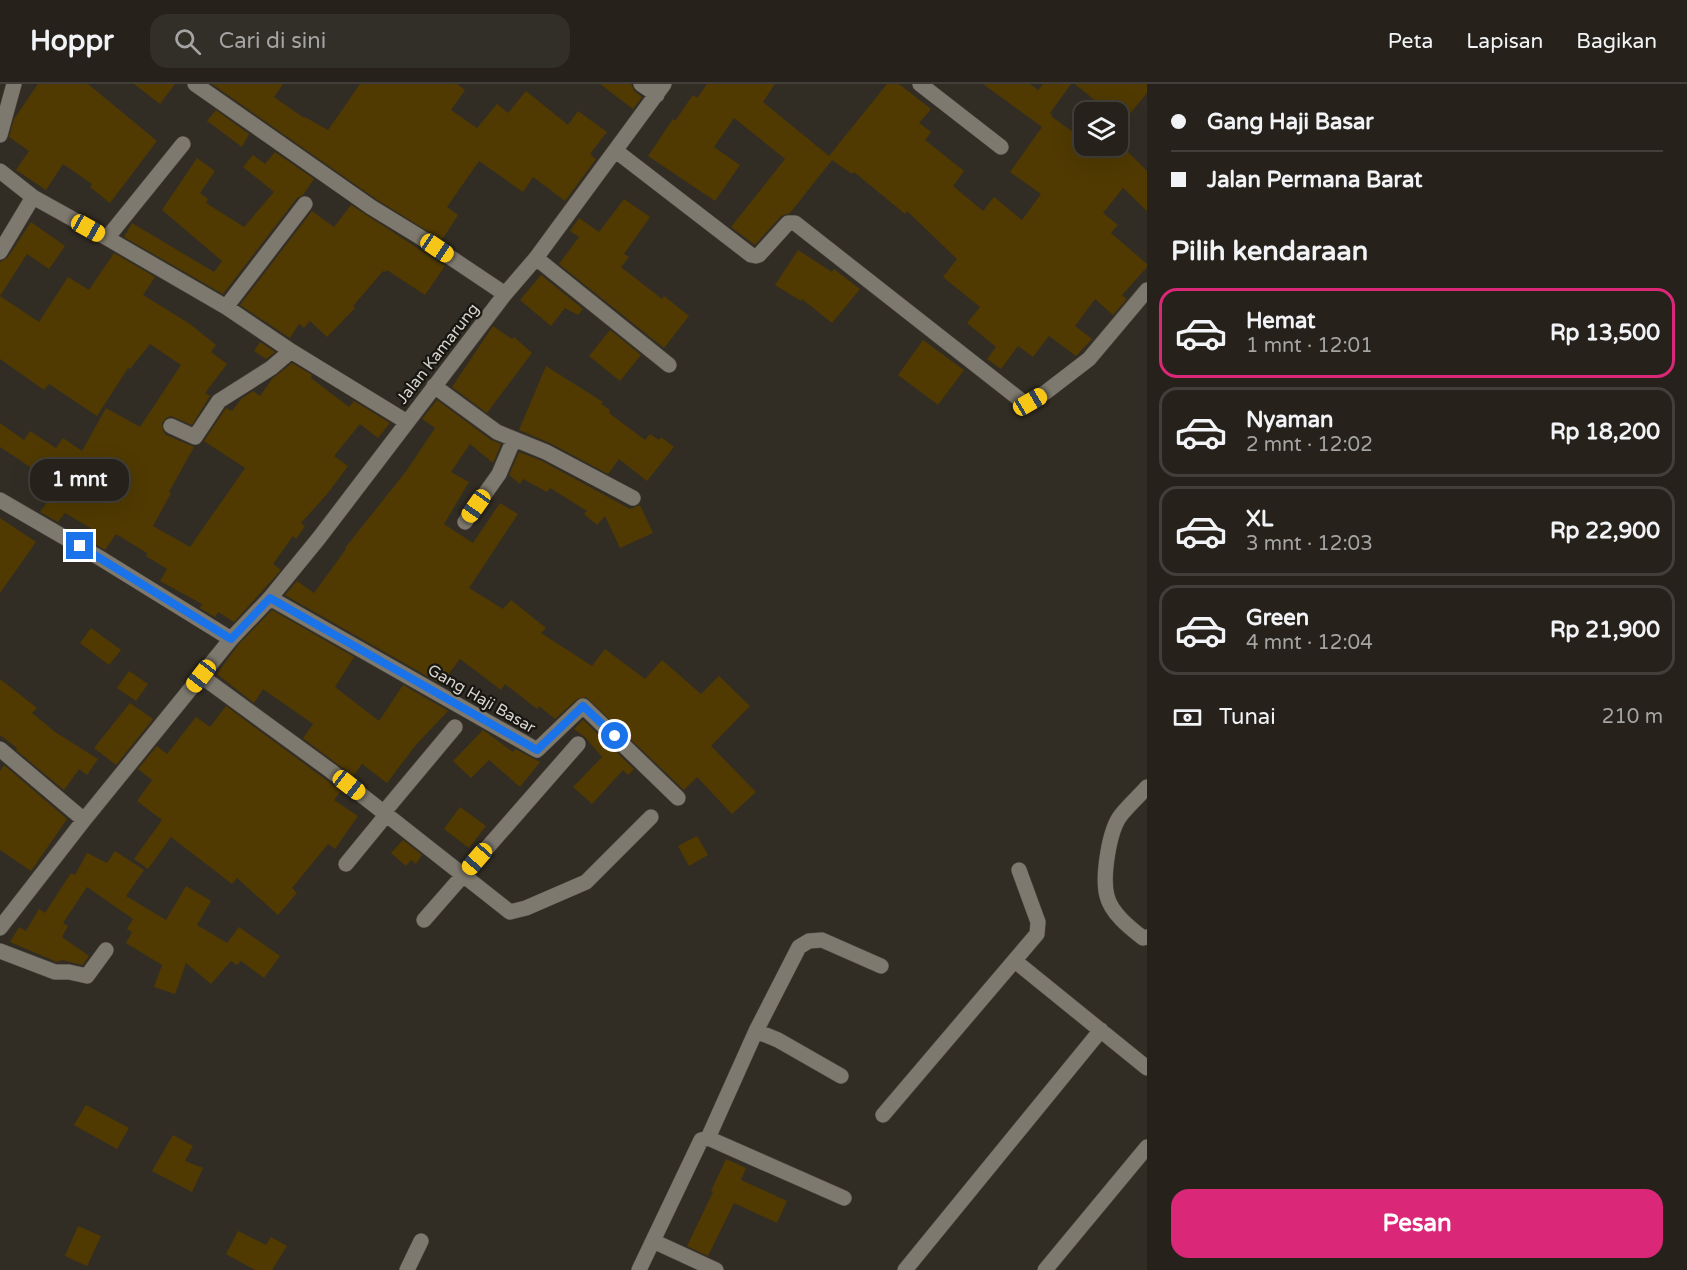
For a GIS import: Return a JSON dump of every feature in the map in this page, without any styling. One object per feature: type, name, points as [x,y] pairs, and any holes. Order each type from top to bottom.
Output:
[{"type":"street","points":[[0,135],[14,84]]},
{"type":"street","points":[[195,84],[371,207],[505,294]]},
{"type":"street","points":[[641,84],[660,89]]},
{"type":"street","points":[[920,84],[1000,147]]},
{"type":"street","name":"Jalan Kamarung","points":[[0,928],[84,820],[231,639],[270,598],[319,538],[505,294],[536,258],[660,89]]},
{"type":"street","points":[[107,238],[183,144]]},
{"type":"street","points":[[616,151],[751,255],[759,255],[788,223],[795,223],[1023,402],[1030,402],[1046,393],[1089,359],[1147,290]]},
{"type":"street","points":[[0,171],[33,197],[226,308],[407,422]]},
{"type":"street","points":[[0,252],[33,197]]},
{"type":"street","points":[[226,308],[306,204]]},
{"type":"street","points":[[536,258],[669,365]]},
{"type":"street","points":[[171,426],[195,437],[219,401],[271,368],[291,351]]},
{"type":"street","points":[[434,386],[497,432],[546,452],[633,498]]},
{"type":"street","points":[[465,522],[499,474],[514,439]]},
{"type":"street","points":[[0,500],[100,558],[231,639]]},
{"type":"street","name":"Gang Haji Basar","points":[[270,598],[537,750],[583,706],[678,798]]},
{"type":"street","points":[[201,676],[386,813],[507,911],[515,912],[586,882],[651,817]]},
{"type":"street","points":[[346,864],[455,727]]},
{"type":"street","points":[[424,920],[578,744]]},
{"type":"street","points":[[0,749],[84,820]]},
{"type":"street","points":[[1147,788],[1120,816],[1111,836],[1106,872],[1107,896],[1115,911],[1143,938],[1147,937]]},
{"type":"street","points":[[883,1115],[1015,961],[1038,930],[1038,922],[1019,870]]},
{"type":"street","points":[[708,1138],[756,1031],[799,947],[809,941],[822,940],[881,966]]},
{"type":"street","points":[[0,951],[55,972],[69,972],[84,977],[106,950]]},
{"type":"street","points":[[1015,961],[1147,1068]]},
{"type":"street","points":[[904,1270],[1101,1030]]},
{"type":"street","points":[[756,1031],[778,1040],[841,1076]]},
{"type":"street","points":[[639,1270],[701,1140],[708,1138],[844,1198]]},
{"type":"street","points":[[1045,1270],[1147,1147]]},
{"type":"street","points":[[407,1270],[421,1241]]},
{"type":"street","points":[[652,1241],[716,1270]]},
{"type":"building","points":[[38,84],[88,84],[157,141],[110,203],[90,187],[92,184],[63,164],[46,190],[16,170],[29,151],[9,137],[14,119]]},
{"type":"building","points":[[134,84],[175,84],[160,104]]},
{"type":"building","points":[[212,84],[283,84],[274,97],[304,118],[328,130],[360,84],[457,84],[465,90],[451,110],[477,128],[497,104],[508,113],[526,91],[568,125],[578,111],[607,132],[590,154],[596,159],[565,201],[533,177],[523,192],[479,161],[447,207],[458,215],[442,240],[376,199]]},
{"type":"building","points":[[600,84],[631,84],[635,92],[642,97],[633,109]]},
{"type":"building","points":[[707,84],[775,84],[763,102],[829,156],[887,84],[899,84],[931,109],[919,123],[931,132],[925,140],[964,171],[953,186],[983,211],[994,197],[1022,220],[1041,194],[1010,172],[1042,127],[983,84],[1030,84],[1038,90],[1043,84],[1071,84],[1050,113],[1074,133],[1074,156],[1128,156],[1128,152],[1147,171],[1147,211],[1123,188],[1103,213],[1118,225],[1111,233],[1147,264],[1147,267],[1122,295],[1127,299],[1113,315],[1095,299],[1075,326],[1092,339],[1076,356],[1049,336],[1033,357],[1018,346],[1001,369],[987,359],[996,347],[967,323],[980,307],[943,277],[957,259],[907,211],[905,214],[854,172],[852,174],[832,160],[790,213],[781,216],[755,245],[731,227],[785,159],[734,118],[714,147],[740,165],[715,201],[648,156],[673,119],[675,121],[693,95],[697,98]]},
{"type":"building","points":[[1075,84],[1147,84],[1147,93],[1128,116],[1128,102],[1097,102]]},
{"type":"building","points":[[216,110],[249,134],[242,147],[207,121]]},
{"type":"building","points":[[275,152],[314,179],[223,294],[124,237],[132,223],[214,272],[222,261],[162,210],[197,158],[215,171],[200,193],[208,199],[206,203],[244,227],[274,192],[243,167],[253,155],[265,164]]},
{"type":"building","points":[[624,199],[650,217],[624,254],[629,257],[621,267],[662,299],[664,296],[689,316],[664,348],[559,264],[579,237],[570,231],[579,218],[599,232]]},
{"type":"building","points":[[351,205],[445,266],[425,295],[387,270],[383,271],[353,306],[355,308],[327,337],[310,321],[304,328],[299,324],[290,338],[240,305],[312,211],[334,227]]},
{"type":"building","points":[[31,222],[65,246],[49,269],[27,254],[0,296],[0,262],[8,257]]},
{"type":"building","points":[[798,250],[832,272],[834,269],[860,289],[832,323],[802,299],[801,301],[775,285]]},
{"type":"building","points":[[114,253],[155,277],[143,295],[190,324],[216,345],[211,352],[227,364],[205,393],[210,396],[192,425],[171,416],[162,423],[166,435],[194,447],[153,526],[190,547],[245,468],[204,441],[226,408],[232,411],[241,399],[253,391],[260,396],[272,379],[292,363],[312,375],[311,378],[349,407],[354,401],[390,423],[378,438],[360,424],[334,456],[348,466],[301,523],[305,526],[296,539],[293,536],[273,564],[281,570],[234,622],[218,612],[215,617],[200,608],[202,604],[160,581],[167,569],[146,556],[147,553],[116,534],[105,550],[87,539],[94,530],[65,513],[58,522],[40,512],[59,486],[0,447],[0,423],[24,440],[30,431],[56,448],[63,438],[82,451],[106,408],[140,427],[181,365],[150,344],[130,369],[128,368],[97,416],[49,384],[44,390],[0,359],[0,296],[39,322],[68,277],[89,290]]},
{"type":"building","points":[[541,275],[583,309],[578,315],[565,308],[551,326],[520,300]]},
{"type":"building","points":[[493,326],[512,339],[514,337],[532,353],[487,413],[452,387]]},
{"type":"building","points":[[610,330],[641,355],[620,381],[589,356]]},
{"type":"building","points":[[923,340],[964,370],[938,405],[898,375]]},
{"type":"building","points":[[260,342],[275,352],[266,359],[254,351]]},
{"type":"building","points":[[546,366],[603,402],[601,404],[610,410],[609,413],[645,440],[650,434],[659,440],[661,437],[674,447],[647,481],[619,459],[608,474],[550,443],[519,430]]},
{"type":"building","points":[[437,400],[491,440],[501,444],[493,463],[470,444],[451,472],[469,482],[444,524],[473,543],[500,503],[518,514],[469,588],[503,609],[511,600],[546,628],[541,633],[592,666],[605,649],[645,679],[662,660],[701,694],[719,676],[750,706],[711,746],[756,792],[732,814],[697,777],[684,790],[586,697],[577,699],[555,719],[539,706],[537,709],[505,684],[501,690],[460,659],[441,684],[285,595],[297,581],[314,593],[345,548],[407,470],[435,428],[422,419]]},
{"type":"building","points":[[519,452],[542,461],[630,509],[640,505],[653,533],[620,548],[605,516],[597,525],[584,514],[587,511],[550,488],[547,492],[523,479],[520,484],[509,475]]},
{"type":"building","points":[[0,518],[36,542],[0,593]]},
{"type":"building","points":[[272,610],[354,657],[335,687],[379,721],[403,685],[448,711],[415,746],[387,783],[362,764],[353,776],[303,738],[313,724],[263,689],[254,703],[217,674],[238,645]]},
{"type":"building","points":[[91,628],[121,650],[109,665],[80,643]]},
{"type":"building","points":[[129,671],[148,684],[136,701],[117,688]]},
{"type":"building","points":[[0,679],[37,708],[32,713],[55,732],[98,759],[87,775],[79,769],[64,790],[0,735]]},
{"type":"building","points":[[130,703],[153,719],[116,765],[94,748]]},
{"type":"building","points":[[226,706],[341,791],[334,800],[358,816],[335,849],[328,844],[292,888],[297,893],[278,915],[237,878],[232,884],[171,837],[148,869],[134,859],[162,820],[137,801],[152,780],[138,769],[157,746],[167,754],[196,717],[210,727]]},
{"type":"building","points":[[583,720],[634,769],[628,775],[623,770],[592,804],[573,787],[602,757],[585,737],[574,729]]},
{"type":"building","points":[[483,730],[513,752],[515,749],[540,762],[520,787],[489,760],[471,778],[453,761]]},
{"type":"building","points":[[4,765],[67,819],[31,871],[0,850],[0,771]]},
{"type":"building","points":[[460,807],[486,826],[469,848],[444,829]]},
{"type":"building","points":[[697,836],[708,855],[689,866],[678,846]]},
{"type":"building","points":[[403,840],[422,855],[416,864],[411,860],[406,866],[391,853]]},
{"type":"building","points":[[115,851],[144,870],[126,896],[166,920],[186,886],[211,901],[197,925],[227,943],[239,927],[280,956],[264,978],[241,961],[237,965],[231,961],[211,984],[186,963],[175,994],[154,987],[162,965],[126,943],[132,932],[127,929],[133,919],[87,887],[63,923],[68,926],[62,937],[89,956],[83,965],[62,960],[57,962],[10,942],[19,927],[26,931],[39,909],[45,913],[71,873],[75,875],[87,853],[107,863]]},
{"type":"building","points":[[86,1105],[129,1128],[117,1149],[74,1125]]},
{"type":"building","points":[[173,1135],[193,1146],[185,1161],[203,1168],[192,1192],[152,1171]]},
{"type":"building","points":[[726,1159],[746,1168],[741,1180],[787,1201],[777,1223],[734,1203],[708,1256],[687,1246]]},
{"type":"building","points":[[78,1226],[101,1236],[87,1266],[65,1256]]},
{"type":"building","points":[[238,1231],[266,1245],[271,1237],[287,1246],[272,1270],[255,1270],[226,1254]]},
{"type":"route","points":[[80,546],[231,639],[270,598],[537,750],[583,706],[615,736]]}]
